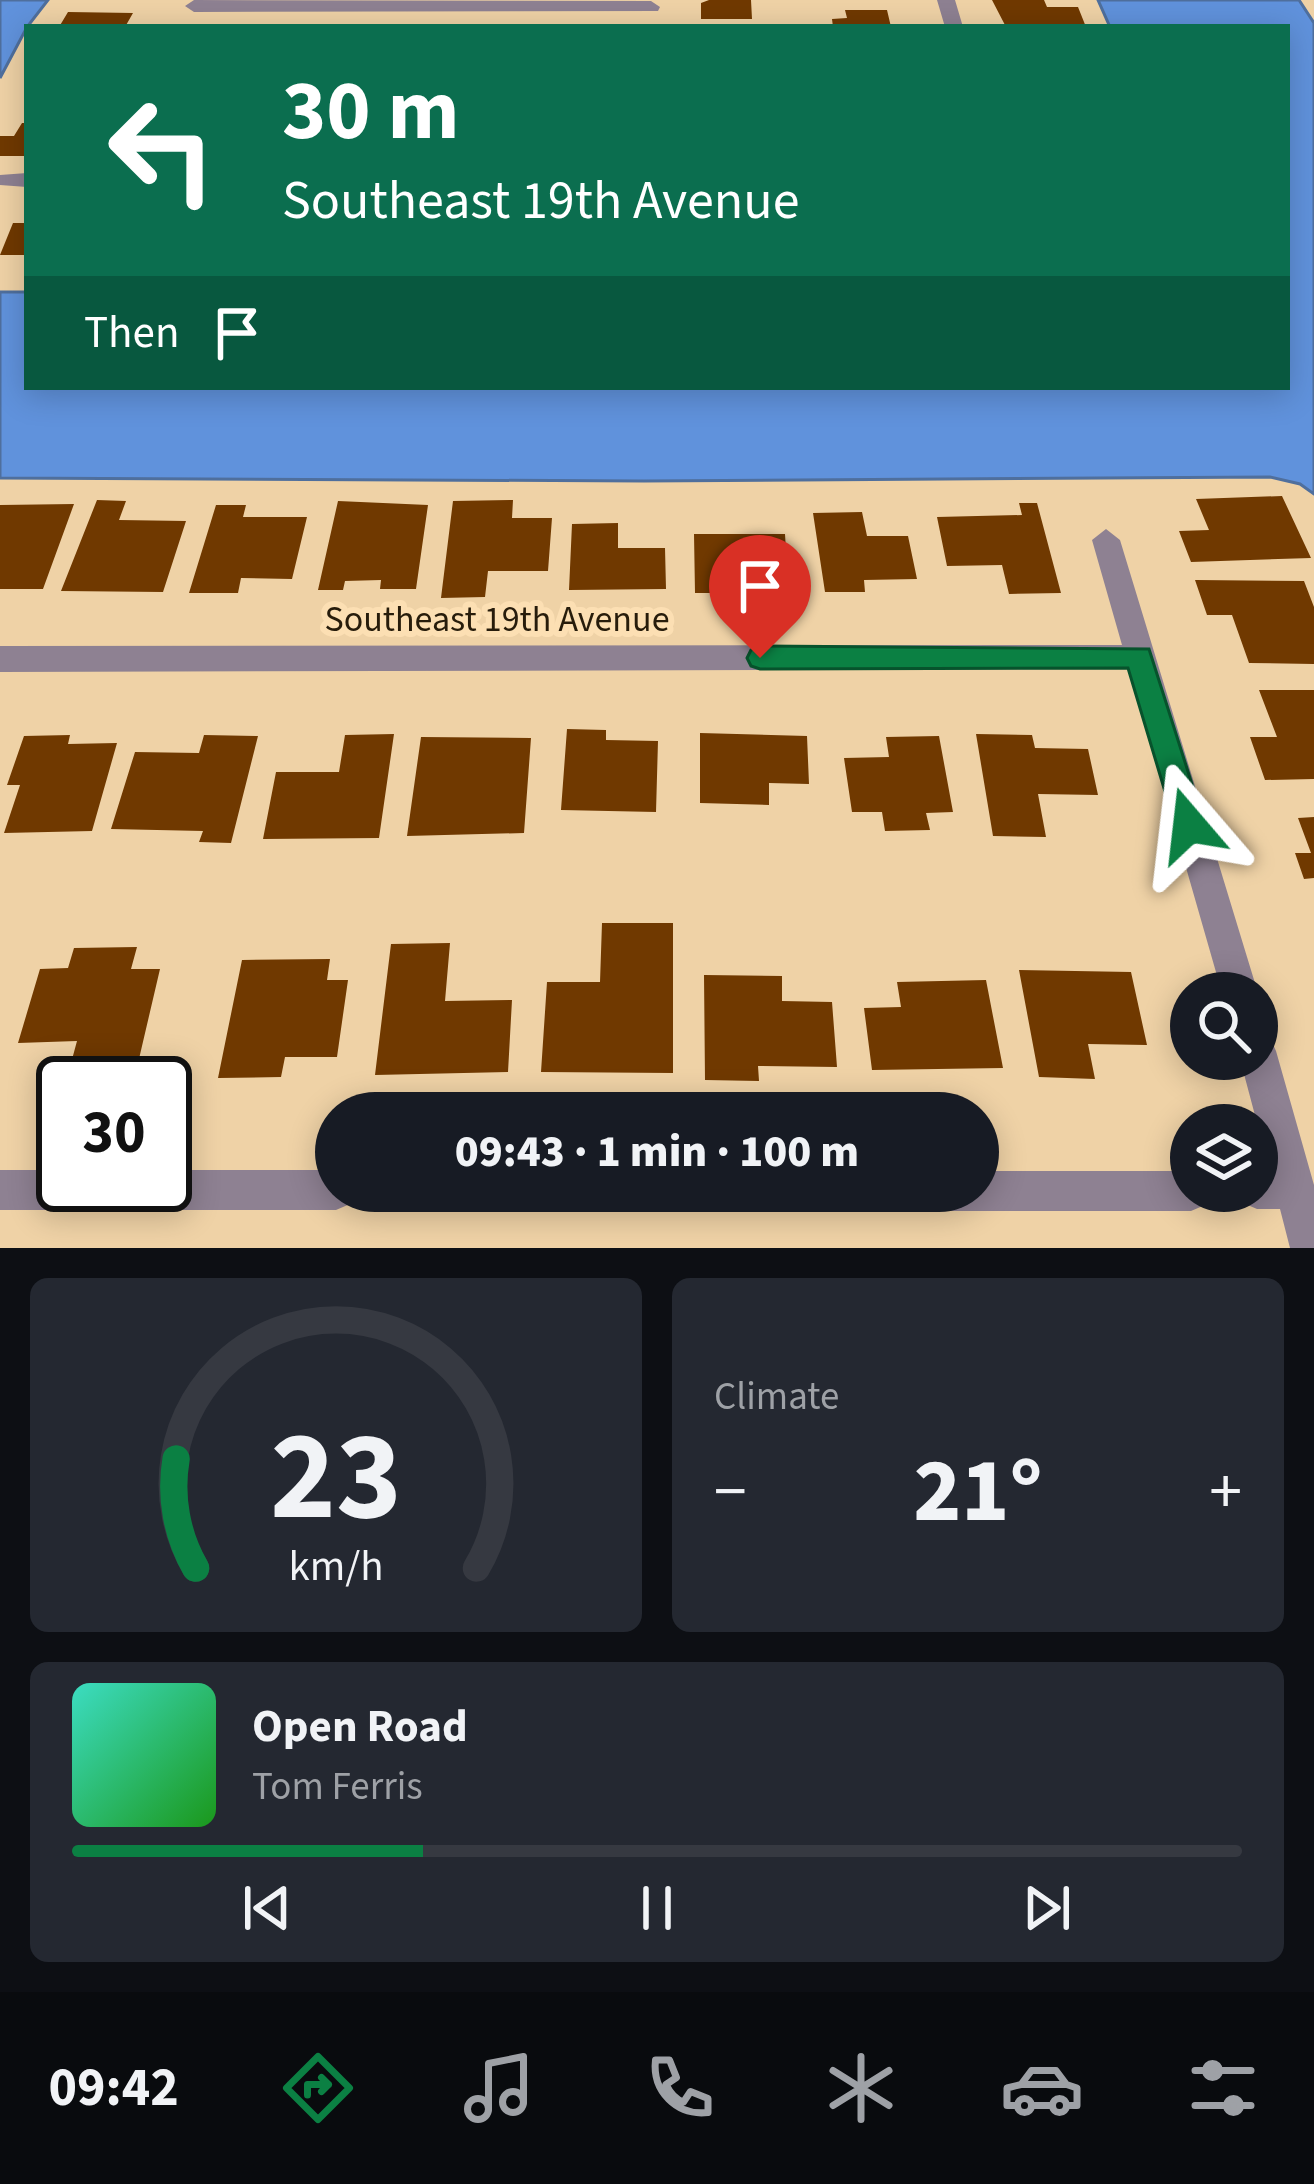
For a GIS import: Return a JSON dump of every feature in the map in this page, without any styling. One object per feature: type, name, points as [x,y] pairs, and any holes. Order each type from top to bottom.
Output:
[{"type":"street","points":[[196,3],[651,11]]},
{"type":"street","points":[[1106,540],[1234,972]]},
{"type":"street","name":"Southeast 19th Avenue","points":[[0,659],[1139,657]]},
{"type":"street","points":[[0,1190],[315,1190]]},
{"type":"street","points":[[999,1191],[1170,1191]]},
{"type":"street","points":[[1278,1194],[1311,1248]]},
{"type":"water","points":[[0,0],[48,0],[29,24],[24,24],[0,78]]},
{"type":"water","points":[[1098,0],[1299,0],[1314,23],[1314,494],[1300,484],[1270,477],[0,478],[0,292],[24,292],[24,390],[1290,390],[1290,24],[1109,24]]},
{"type":"building","points":[[751,0],[752,19],[701,19],[701,3]]},
{"type":"building","points":[[992,0],[1044,0],[1047,7],[1078,7],[1085,24],[1004,24]]},
{"type":"building","points":[[845,10],[887,10],[890,24],[833,24],[832,19],[847,18]]},
{"type":"building","points":[[68,12],[133,13],[127,24],[61,24]]},
{"type":"building","points":[[24,123],[24,156],[0,156],[0,136],[14,136]]},
{"type":"building","points":[[13,223],[24,223],[24,255],[0,255]]},
{"type":"building","points":[[1282,496],[1311,558],[1191,562],[1179,531],[1209,530],[1196,499]]},
{"type":"building","points":[[97,500],[126,501],[119,520],[186,521],[163,592],[61,591]]},
{"type":"building","points":[[513,500],[512,518],[552,518],[548,571],[488,571],[485,597],[441,598],[453,501]]},
{"type":"building","points":[[338,501],[428,505],[416,589],[380,589],[381,580],[345,581],[343,590],[318,590]]},
{"type":"building","points":[[1019,503],[1037,503],[1061,593],[1009,594],[1002,565],[947,566],[937,517],[1022,515]]},
{"type":"building","points":[[74,504],[43,589],[0,589],[0,505]]},
{"type":"building","points":[[216,505],[246,505],[243,517],[307,517],[292,579],[241,578],[238,593],[189,593]]},
{"type":"building","points":[[862,512],[867,536],[908,536],[917,579],[864,580],[865,592],[825,592],[813,513]]},
{"type":"building","points":[[618,523],[618,548],[665,548],[666,589],[569,590],[572,524]]},
{"type":"building","points":[[694,534],[785,534],[788,584],[749,584],[750,593],[695,593]]},
{"type":"building","points":[[1195,580],[1304,581],[1314,607],[1314,664],[1249,663],[1232,615],[1207,615]]},
{"type":"building","points":[[1259,690],[1314,690],[1314,779],[1265,780],[1250,737],[1277,737]]},
{"type":"building","points":[[567,729],[606,730],[606,740],[658,741],[656,812],[561,810]]},
{"type":"building","points":[[700,733],[807,736],[809,784],[769,783],[769,805],[700,803]]},
{"type":"building","points":[[394,734],[379,838],[263,839],[276,772],[339,772],[345,735]]},
{"type":"building","points":[[976,734],[1032,735],[1035,748],[1088,749],[1098,795],[1038,794],[1046,837],[993,836]]},
{"type":"building","points":[[70,735],[68,744],[117,743],[92,831],[4,833],[20,785],[7,785],[24,736]]},
{"type":"building","points":[[204,735],[258,736],[231,843],[199,842],[203,831],[111,829],[135,752],[199,753]]},
{"type":"building","points":[[939,736],[953,812],[926,813],[930,830],[885,831],[882,812],[852,812],[844,758],[889,757],[886,737]]},
{"type":"building","points":[[421,737],[531,738],[524,833],[407,836]]},
{"type":"building","points":[[1314,817],[1314,878],[1304,879],[1295,853],[1311,853],[1298,818]]},
{"type":"building","points":[[602,923],[673,923],[673,1073],[541,1072],[547,982],[600,982]]},
{"type":"building","points":[[450,943],[445,1001],[512,1000],[508,1072],[375,1075],[391,944]]},
{"type":"building","points":[[137,947],[131,969],[160,969],[140,1056],[73,1056],[77,1041],[18,1043],[40,969],[68,968],[74,948]]},
{"type":"building","points":[[330,959],[327,980],[348,980],[337,1057],[285,1057],[281,1077],[218,1078],[242,960]]},
{"type":"building","points":[[1019,970],[1131,972],[1147,1045],[1088,1044],[1095,1079],[1039,1077]]},
{"type":"building","points":[[704,975],[782,976],[782,1001],[832,1002],[837,1067],[758,1066],[759,1081],[705,1080]]},
{"type":"building","points":[[986,980],[1003,1068],[872,1070],[864,1008],[901,1007],[897,982]]},
{"type":"route","points":[[760,658],[1139,657],[1189,825]]}]
